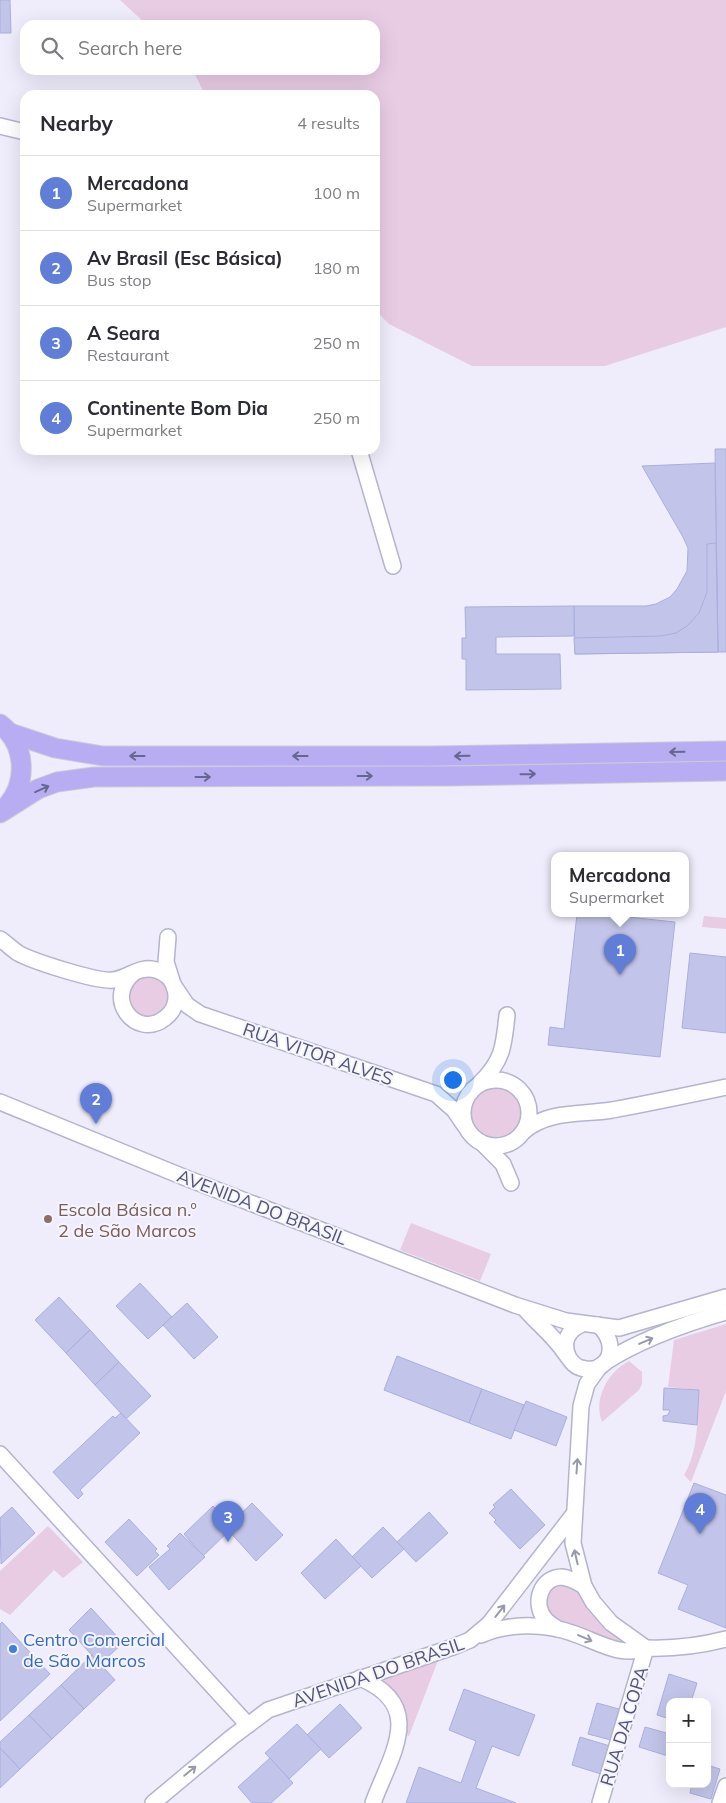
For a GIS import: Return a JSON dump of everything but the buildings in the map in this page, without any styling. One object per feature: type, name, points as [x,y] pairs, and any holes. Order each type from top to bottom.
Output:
[{"type":"main road","points":[[3,726],[55,748],[103,756],[431,756],[726,751]]},
{"type":"main road","points":[[0,813],[17,792],[22,777],[22,762],[18,746],[3,726]]},
{"type":"main road","points":[[0,813],[57,782],[94,777],[451,776],[726,771]]},
{"type":"street","points":[[0,126],[20,131]]},
{"type":"street","points":[[360,455],[393,566]]},
{"type":"street","name":"RUA VITOR ALVES","points":[[0,939],[19,953],[94,979],[114,980],[138,970],[159,970],[173,984],[188,1005],[200,1014],[436,1094],[452,1093],[494,1080],[502,1081],[519,1090],[539,1107],[557,1115]]},
{"type":"street","points":[[124,1009],[120,995],[124,982],[167,940],[166,962],[176,1000],[166,1018],[160,1021]]},
{"type":"street","name":"RUA VITOR ALVES","points":[[0,954],[19,953]]},
{"type":"street","name":"RUA VITOR ALVES","points":[[94,979],[111,992],[133,1020],[140,1023],[146,1024],[182,1014],[200,1014]]},
{"type":"street","points":[[465,1126],[463,1110],[468,1095],[491,1072],[503,1051],[507,1014]]},
{"type":"street","points":[[503,1051],[528,1108],[529,1116],[521,1134]]},
{"type":"street","points":[[481,1143],[489,1146],[505,1145],[530,1125],[557,1115],[609,1110],[726,1087]]},
{"type":"street","name":"RUA VITOR ALVES","points":[[436,1094],[454,1110],[469,1133],[494,1153],[510,1179],[521,1134]]},
{"type":"street","name":"AVENIDA DO BRASIL","points":[[0,1102],[186,1178],[525,1309],[582,1324]]},
{"type":"street","points":[[568,1356],[566,1342],[569,1334],[582,1324],[619,1328],[726,1297]]},
{"type":"street","points":[[525,1309],[551,1334],[575,1366],[582,1369],[594,1369],[642,1342],[690,1322],[726,1312]]},
{"type":"street","points":[[573,1514],[581,1406],[588,1384],[609,1356],[611,1341],[607,1332],[598,1325]]},
{"type":"street","points":[[0,1454],[248,1724]]},
{"type":"street","name":"AVENIDA DO BRASIL","points":[[153,1803],[248,1724],[268,1710],[470,1640],[489,1624],[573,1514]]},
{"type":"street","name":"RUA DA COPA","points":[[573,1514],[573,1543],[584,1586],[593,1602],[611,1623],[646,1648]]},
{"type":"street","name":"RUA DA COPA","points":[[558,1629],[545,1619],[541,1612],[538,1604],[542,1587],[553,1579],[563,1577],[584,1586]]},
{"type":"street","name":"RUA DA COPA","points":[[470,1640],[503,1627],[558,1629],[622,1651],[634,1652],[646,1648],[698,1646],[726,1639]]},
{"type":"street","name":"RUA DA COPA","points":[[600,1803],[646,1648]]},
{"type":"street","points":[[360,1678],[382,1690],[395,1704],[399,1713],[399,1733],[373,1803]]},
{"type":"street","points":[[720,1803],[726,1786]]},
{"type":"shaded area","points":[[120,0],[726,0],[726,327],[605,366],[472,366],[389,324],[380,315],[380,90],[203,90],[195,75],[380,75],[380,20],[142,20]]},
{"type":"shaded area","points":[[704,916],[726,918],[726,929],[702,927]]},
{"type":"shaded area","points":[[148,977],[162,983],[168,997],[162,1011],[148,1017],[134,1011],[128,997],[134,983]]},
{"type":"shaded area","points":[[496,1088],[505,1090],[516,1099],[521,1113],[519,1122],[510,1133],[496,1138],[487,1136],[476,1127],[471,1113],[473,1104],[482,1093]]},
{"type":"shaded area","points":[[411,1223],[491,1254],[480,1281],[400,1250]]},
{"type":"shaded area","points":[[726,1324],[726,1391],[691,1482],[684,1475],[689,1466],[695,1445],[699,1390],[668,1387],[674,1340]]},
{"type":"shaded area","points":[[629,1361],[642,1372],[642,1384],[639,1390],[602,1422],[599,1404],[604,1387],[614,1372]]},
{"type":"shaded area","points":[[48,1526],[83,1562],[63,1578],[54,1570],[10,1615],[0,1609],[0,1571]]},
{"type":"shaded area","points":[[570,1584],[580,1591],[636,1646],[589,1634],[545,1614],[542,1597],[550,1585]]},
{"type":"shaded area","points":[[442,1650],[409,1736],[399,1733],[399,1713],[360,1678]]},
{"type":"place","name":"Mercadona","points":[[620,975]]},
{"type":"place","name":"Av Brasil (Esc Básica)","points":[[96,1124]]},
{"type":"place","name":"Escola Básica n.º 2 de São Marcos","points":[[48,1219]]},
{"type":"place","name":"Continente Bom Dia","points":[[700,1534]]},
{"type":"place","name":"A Seara","points":[[228,1542]]},
{"type":"place","name":"Centro Comercial de São Marcos","points":[[13,1649]]}]
